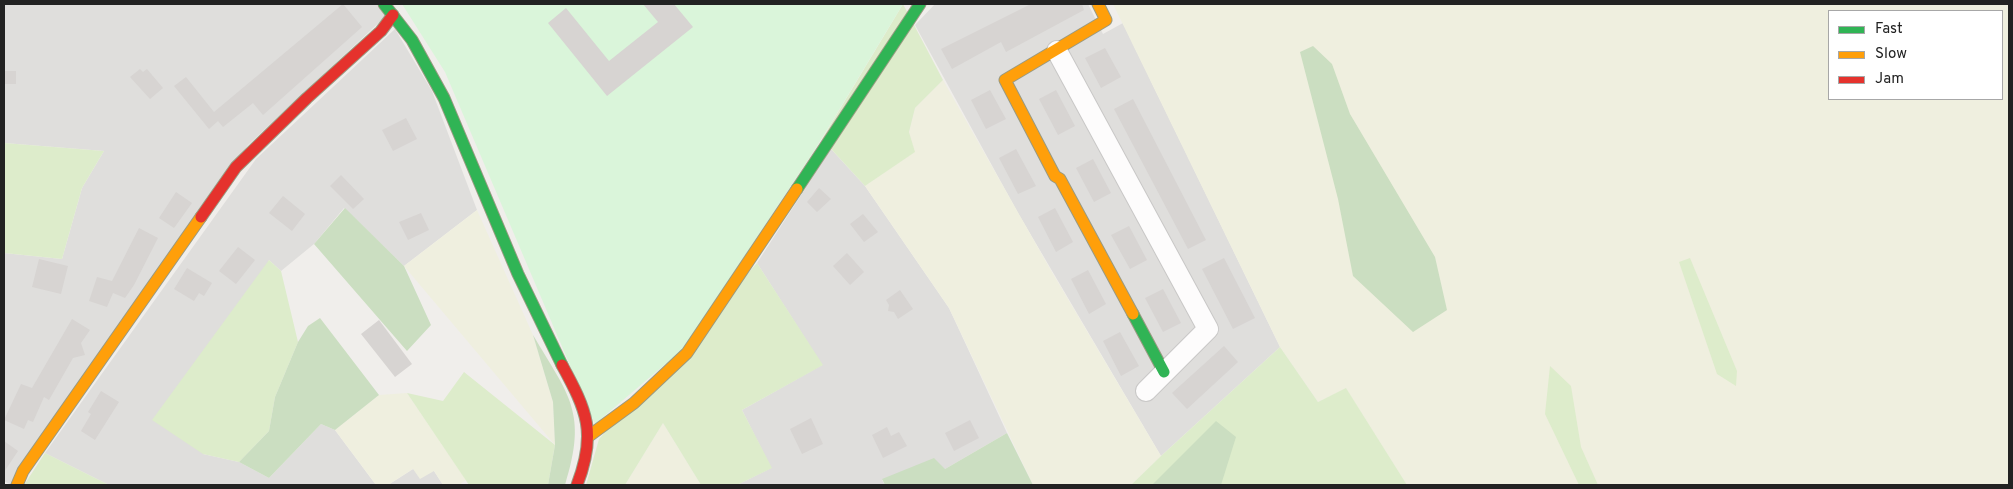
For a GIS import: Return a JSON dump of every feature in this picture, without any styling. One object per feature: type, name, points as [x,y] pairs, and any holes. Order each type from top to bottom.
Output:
[{"type":"street","points":[[384,4],[412,40],[444,98],[523,284],[552,347],[582,402],[589,436],[584,467],[577,485]]},
{"type":"street","points":[[589,436],[634,403],[687,353],[920,4]]},
{"type":"street","points":[[1098,4],[1106,20],[1005,80],[1055,176],[1060,179],[1164,372]]},
{"type":"street","points":[[17,485],[23,471],[236,166],[306,98],[381,31],[393,15]]},
{"type":"street","points":[[1056,51],[1208,329],[1146,392]]},
{"type":"shaded area","points":[[4,4],[376,4],[386,16],[248,145],[11,485],[4,481],[4,253],[62,259],[82,188],[104,151],[4,143]]},
{"type":"shaded area","points":[[935,4],[1088,4],[1103,34],[1123,23],[1280,347],[1161,456],[1018,213],[915,25]]},
{"type":"shaded area","points":[[395,29],[432,91],[477,210],[404,266],[344,208],[314,244],[281,271],[269,260],[203,454],[239,462],[269,478],[321,424],[335,430],[376,485],[109,485],[45,453],[256,159]]},
{"type":"shaded area","points":[[831,149],[865,186],[949,308],[1007,433],[945,469],[882,480],[885,485],[737,485],[771,468],[742,410],[822,365],[757,263]]},
{"type":"shaded area","points":[[413,469],[434,471],[443,485],[388,485]]},
{"type":"green space","points":[[402,4],[903,4],[816,148],[683,349],[595,424],[445,72]]},
{"type":"green space","points":[[903,4],[943,80],[915,108],[909,132],[915,152],[865,186],[822,139]]},
{"type":"green space","points":[[1113,4],[2009,4],[2009,485],[1407,485],[1346,389],[1318,402],[1280,347]]},
{"type":"green space","points":[[1313,46],[1332,64],[1350,114],[1435,257],[1447,310],[1413,332],[1353,276],[1338,199],[1300,52]]},
{"type":"green space","points":[[943,80],[1049,267],[1161,456],[1131,485],[1033,485],[949,308],[865,186],[914,152],[909,132],[915,108]]},
{"type":"green space","points":[[4,143],[104,151],[82,188],[62,259],[4,253]]},
{"type":"green space","points":[[345,208],[404,266],[431,325],[407,351],[314,244]]},
{"type":"green space","points":[[477,210],[533,335],[553,402],[555,445],[404,266]]},
{"type":"green space","points":[[1690,258],[1737,371],[1736,386],[1717,374],[1679,262]]},
{"type":"green space","points":[[269,260],[281,271],[298,342],[275,397],[269,431],[239,462],[203,454],[152,420]]},
{"type":"green space","points":[[757,263],[823,365],[742,410],[772,468],[737,485],[701,485],[663,423],[625,485],[586,485],[599,439]]},
{"type":"green space","points":[[320,318],[379,395],[335,430],[321,424],[269,478],[239,462],[269,431],[275,397],[298,342],[308,326]]},
{"type":"green space","points":[[533,335],[565,390],[571,406],[575,439],[572,460],[565,485],[548,485],[555,445],[553,402]]},
{"type":"green space","points":[[1280,347],[1318,402],[1346,388],[1407,485],[1131,485],[1161,456]]},
{"type":"green space","points":[[1550,366],[1571,386],[1581,447],[1598,485],[1579,485],[1545,414]]},
{"type":"green space","points":[[464,372],[555,445],[548,485],[469,485],[407,393],[443,401]]},
{"type":"green space","points":[[407,393],[466,480],[459,485],[443,485],[434,471],[420,479],[413,469],[388,485],[376,485],[335,430],[379,395]]},
{"type":"green space","points":[[1216,421],[1236,437],[1221,485],[1152,485]]},
{"type":"green space","points":[[663,423],[701,485],[625,485]]},
{"type":"green space","points":[[1007,433],[1033,485],[885,485],[882,479],[934,458],[945,469]]},
{"type":"green space","points":[[45,453],[109,485],[24,485]]},
{"type":"building","points":[[343,4],[362,27],[263,115],[253,103],[223,127],[218,121],[209,129],[174,86],[186,77],[214,112]]},
{"type":"building","points":[[643,4],[674,4],[693,27],[607,96],[548,23],[566,8],[609,61],[658,22]]},
{"type":"building","points":[[1031,4],[1082,4],[1084,10],[1006,52],[1001,42],[952,69],[941,49]]},
{"type":"building","points":[[1105,48],[1121,77],[1101,88],[1085,58]]},
{"type":"building","points":[[140,69],[143,72],[147,69],[163,88],[150,99],[130,77]]},
{"type":"building","points":[[4,71],[16,71],[16,84],[4,84]]},
{"type":"building","points":[[990,90],[1006,119],[986,129],[971,100]]},
{"type":"building","points":[[1056,90],[1075,126],[1058,135],[1039,99]]},
{"type":"building","points":[[1133,99],[1206,240],[1188,249],[1114,109]]},
{"type":"building","points":[[406,118],[417,139],[393,151],[382,130]]},
{"type":"building","points":[[1016,149],[1036,186],[1018,194],[999,158]]},
{"type":"building","points":[[1093,159],[1111,193],[1094,202],[1076,168]]},
{"type":"building","points":[[341,175],[364,199],[353,209],[330,186]]},
{"type":"building","points":[[819,188],[831,199],[817,212],[807,202]]},
{"type":"building","points":[[176,192],[192,203],[174,228],[159,218]]},
{"type":"building","points":[[283,196],[305,214],[292,231],[269,213]]},
{"type":"building","points":[[1055,208],[1073,242],[1056,252],[1038,217]]},
{"type":"building","points":[[421,213],[429,230],[408,240],[399,222]]},
{"type":"building","points":[[863,214],[878,232],[864,242],[850,224]]},
{"type":"building","points":[[1129,226],[1147,260],[1130,269],[1111,235]]},
{"type":"building","points":[[139,228],[158,238],[134,285],[125,298],[113,293],[107,307],[89,301],[97,277],[112,281]]},
{"type":"building","points":[[238,247],[255,260],[236,284],[219,271]]},
{"type":"building","points":[[847,253],[864,272],[850,285],[833,266]]},
{"type":"building","points":[[1224,258],[1255,318],[1233,329],[1202,269]]},
{"type":"building","points":[[39,259],[68,266],[61,294],[32,287]]},
{"type":"building","points":[[187,268],[212,283],[204,296],[199,293],[194,301],[174,289]]},
{"type":"building","points":[[1088,270],[1106,304],[1089,314],[1071,279]]},
{"type":"building","points":[[1163,289],[1181,323],[1163,332],[1145,298]]},
{"type":"building","points":[[900,290],[913,309],[898,319],[894,312],[888,311],[889,305],[886,300]]},
{"type":"building","points":[[72,319],[90,330],[81,343],[85,355],[73,358],[49,400],[44,397],[33,422],[28,420],[24,429],[4,420],[21,384],[32,388]]},
{"type":"building","points":[[379,320],[412,364],[395,377],[361,334]]},
{"type":"building","points":[[1120,332],[1139,366],[1121,376],[1103,341]]},
{"type":"building","points":[[1224,346],[1238,362],[1187,409],[1172,393]]},
{"type":"building","points":[[101,391],[119,402],[95,440],[81,431],[91,414],[88,412]]},
{"type":"building","points":[[811,418],[823,444],[802,454],[790,429]]},
{"type":"building","points":[[970,420],[979,438],[954,451],[945,433]]},
{"type":"building","points":[[887,427],[891,436],[899,432],[907,446],[883,458],[872,435]]},
{"type":"building","points":[[4,441],[18,451],[4,472]]},
{"type":"traffic: fast","points":[[384,4],[412,40],[444,98],[518,274],[562,365]]},
{"type":"traffic: fast","points":[[797,189],[920,4]]},
{"type":"traffic: fast","points":[[1133,314],[1164,372]]},
{"type":"traffic: slow","points":[[1098,4],[1106,20],[1005,80],[1055,176],[1060,179],[1133,314]]},
{"type":"traffic: slow","points":[[589,436],[634,403],[687,353],[797,189]]},
{"type":"traffic: slow","points":[[17,485],[23,471],[201,217]]},
{"type":"traffic: jam","points":[[201,217],[236,167],[307,98],[381,31],[393,15]]},
{"type":"traffic: jam","points":[[562,365],[583,409],[588,436],[587,451],[577,485]]}]
